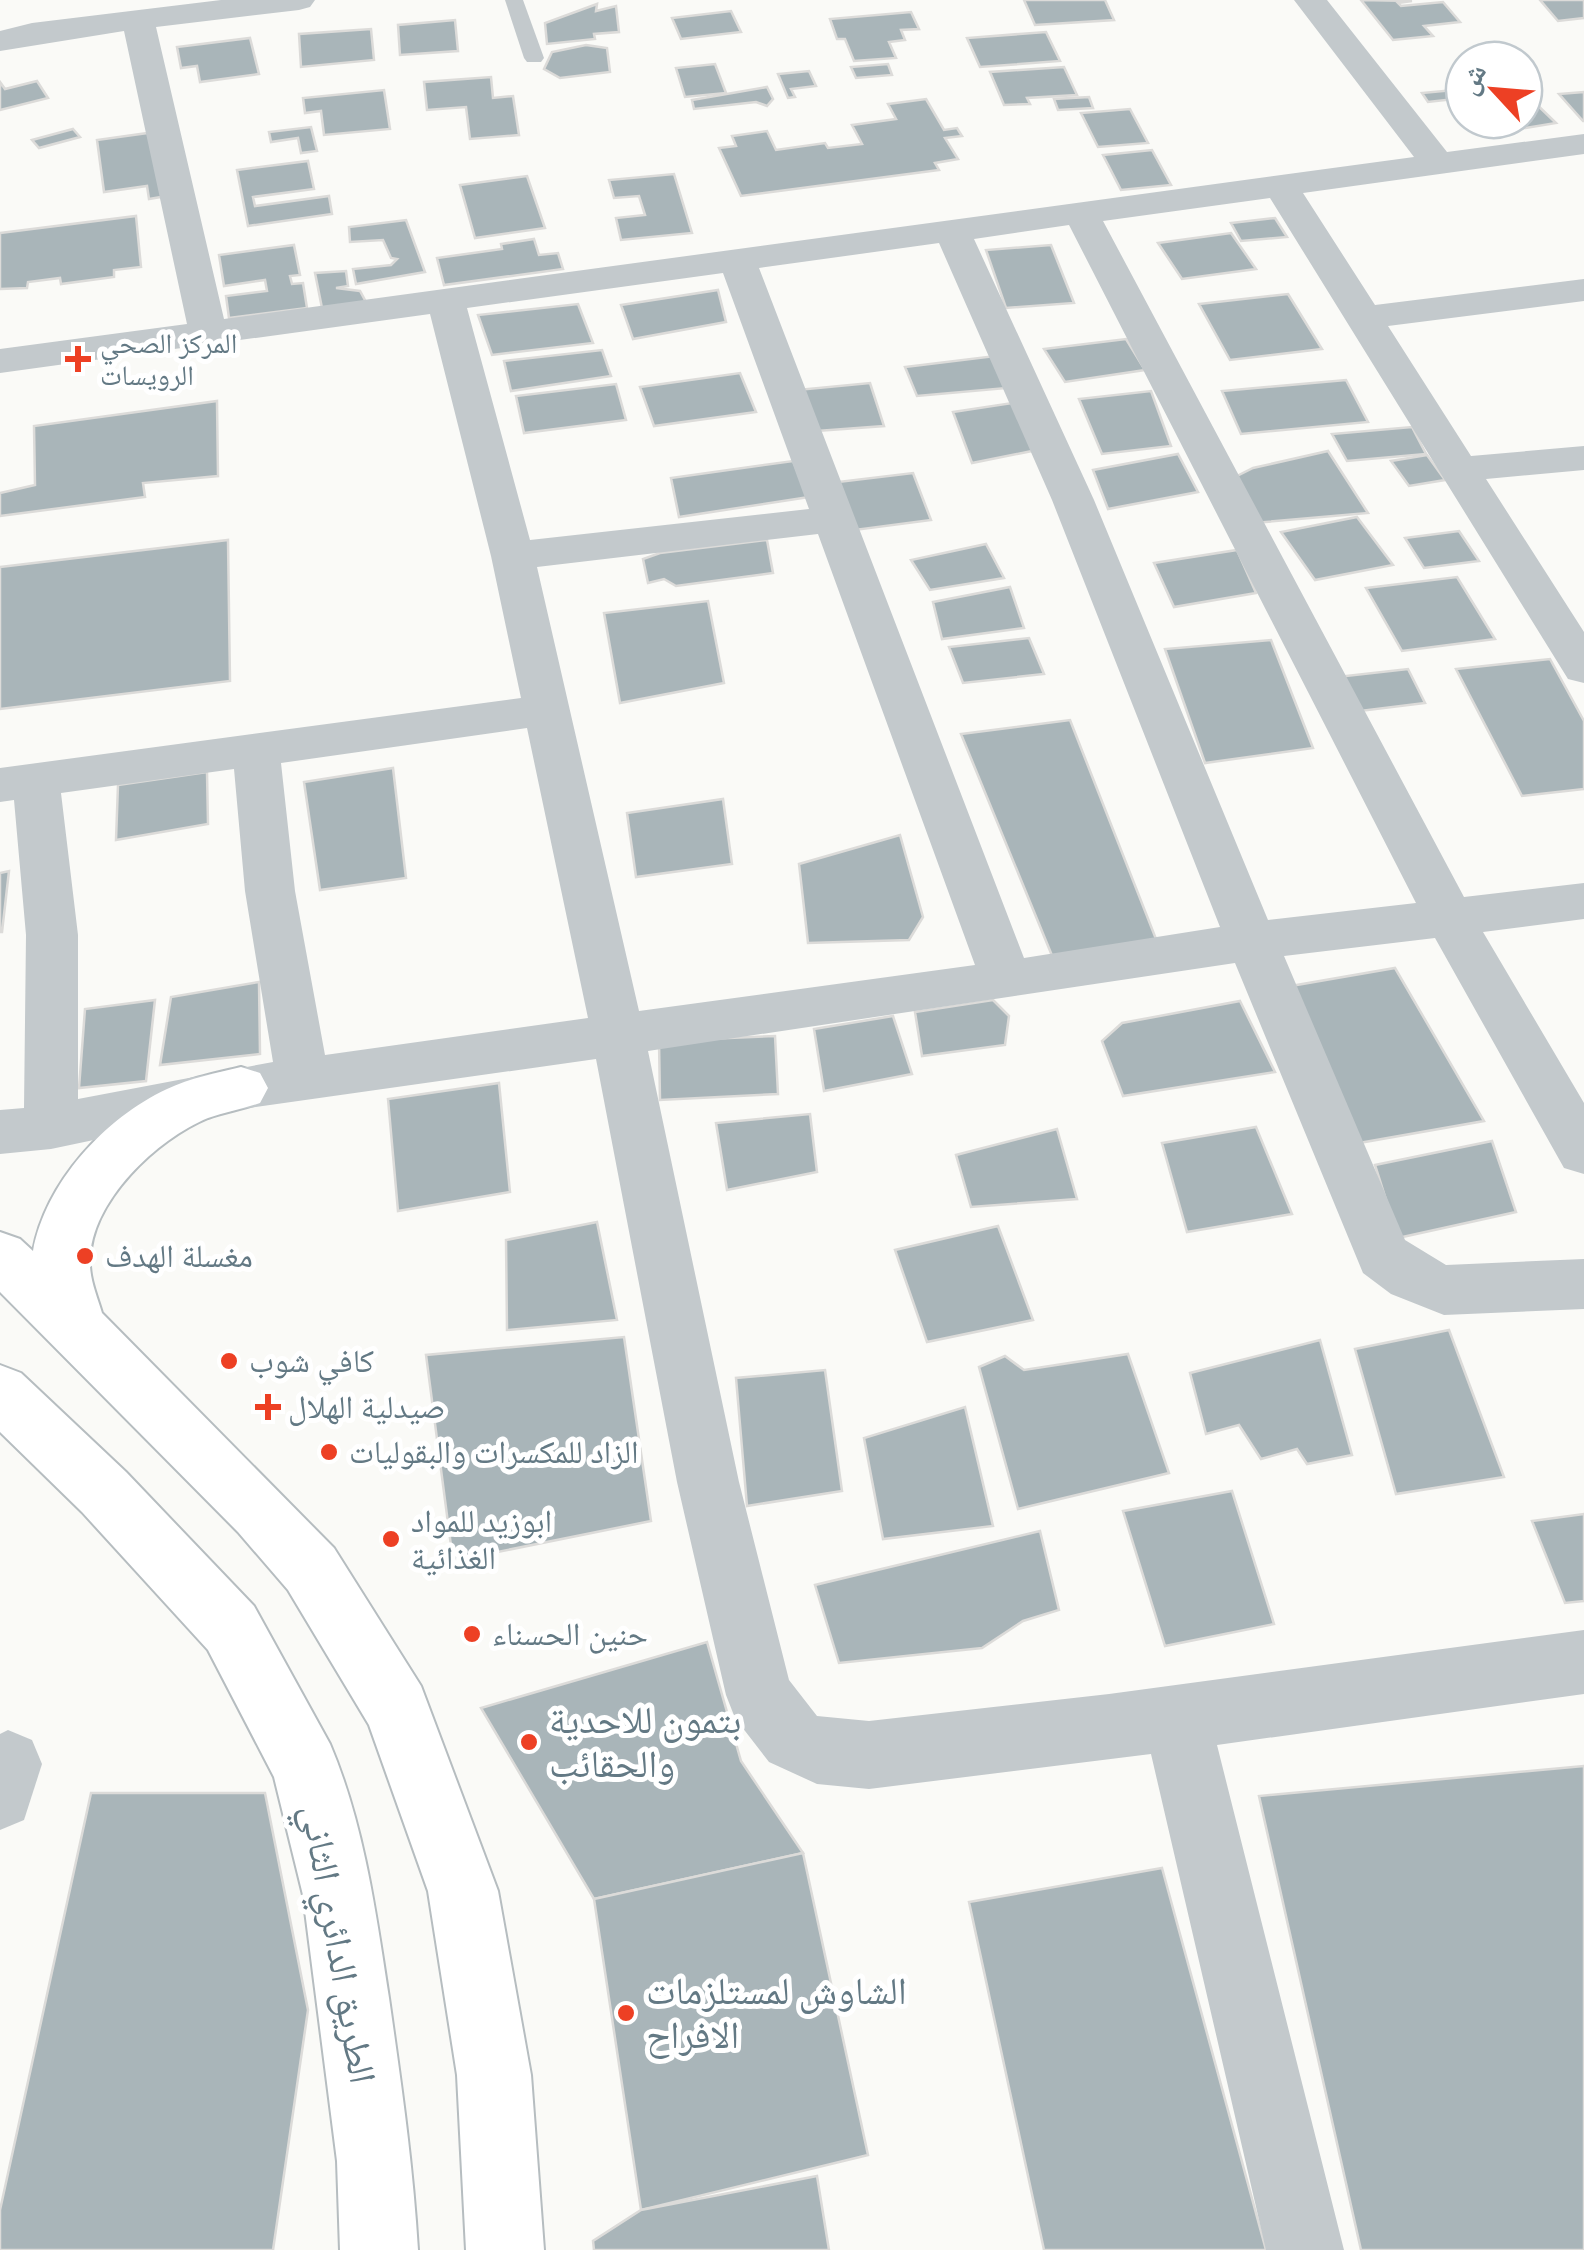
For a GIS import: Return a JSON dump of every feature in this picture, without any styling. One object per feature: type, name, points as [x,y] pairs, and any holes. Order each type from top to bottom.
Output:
[{"type":"main road","points":[[76,1326],[60,1260],[67,1227],[84,1198],[134,1137],[188,1104],[241,1088]]},
{"type":"main road","points":[[0,1256],[76,1326],[260,1512],[311,1570],[397,1708],[463,1892],[494,2075],[505,2250]]},
{"type":"main road","name":"الطريق الدائري الثاني","points":[[0,1392],[104,1492],[231,1628],[306,1768],[338,1895],[376,2161],[379,2250]]},
{"type":"street","points":[[21,24],[138,20],[299,0]]},
{"type":"street","points":[[1310,0],[1438,164]]},
{"type":"street","points":[[138,20],[208,332]]},
{"type":"street","points":[[0,361],[1584,144]]},
{"type":"street","points":[[1281,186],[1582,661]]},
{"type":"street","points":[[1082,213],[1449,918],[1584,1152]]},
{"type":"street","points":[[952,232],[1074,500],[1164,732],[1383,1256],[1412,1278],[1444,1290],[1584,1284]]},
{"type":"street","points":[[737,260],[1007,980]]},
{"type":"street","points":[[1366,318],[1584,290]]},
{"type":"street","points":[[445,300],[513,556],[618,1035],[722,1540],[759,1695],[793,1739],[817,1751],[869,1755],[1584,1662]]},
{"type":"street","points":[[1460,469],[1584,458]]},
{"type":"street","points":[[513,556],[837,519]]},
{"type":"street","points":[[51,1127],[52,935],[18,783],[545,710]]},
{"type":"street","points":[[256,750],[270,891],[303,1081]]},
{"type":"street","points":[[0,1132],[51,1127],[241,1088],[1007,980],[1254,940],[1584,901]]},
{"type":"street","points":[[1176,1716],[1305,2250]]},
{"type":"lane","points":[[514,0],[534,58]]},
{"type":"building","points":[[1024,0],[1105,0],[1114,20],[1035,25]]},
{"type":"building","points":[[1361,0],[1412,1],[1398,3],[1401,6],[1443,2],[1460,22],[1424,26],[1433,36],[1393,40]]},
{"type":"building","points":[[1540,0],[1584,0],[1584,18],[1558,21]]},
{"type":"building","points":[[597,4],[596,11],[616,6],[619,32],[547,44],[545,23]]},
{"type":"building","points":[[731,11],[741,32],[681,39],[672,18]]},
{"type":"building","points":[[911,12],[919,29],[901,30],[905,40],[889,42],[896,58],[854,61],[845,39],[837,39],[830,19]]},
{"type":"building","points":[[455,20],[458,51],[400,55],[398,25]]},
{"type":"building","points":[[371,29],[374,60],[301,67],[299,34]]},
{"type":"building","points":[[1046,32],[1060,61],[980,67],[967,38]]},
{"type":"building","points":[[250,38],[259,74],[200,82],[197,66],[181,68],[177,47]]},
{"type":"building","points":[[586,45],[607,48],[610,72],[560,78],[544,69],[552,52]]},
{"type":"building","points":[[715,64],[726,93],[685,97],[676,68]]},
{"type":"building","points":[[888,64],[892,75],[856,78],[851,67]]},
{"type":"building","points":[[1064,67],[1077,95],[1027,98],[1030,104],[1004,105],[990,72]]},
{"type":"building","points":[[809,71],[816,86],[791,89],[795,97],[788,98],[778,74]]},
{"type":"building","points":[[491,77],[493,98],[513,96],[519,135],[470,139],[466,107],[427,110],[424,82]]},
{"type":"building","points":[[37,81],[48,98],[0,110],[0,82],[5,89]]},
{"type":"building","points":[[767,87],[773,99],[767,106],[756,102],[694,109],[692,100]]},
{"type":"building","points":[[384,90],[390,129],[324,135],[321,111],[305,113],[303,98]]},
{"type":"building","points":[[1444,91],[1444,100],[1428,102],[1422,93]]},
{"type":"building","points":[[1584,92],[1584,121],[1583,121],[1559,94]]},
{"type":"building","points":[[1089,97],[1093,108],[1058,110],[1054,99]]},
{"type":"building","points":[[926,99],[944,130],[957,128],[962,136],[945,138],[958,159],[935,163],[939,170],[741,196],[719,148],[736,146],[732,136],[767,131],[776,150],[825,143],[828,148],[862,144],[852,125],[896,119],[888,104]]},
{"type":"building","points":[[1130,109],[1148,143],[1098,147],[1081,113]]},
{"type":"building","points":[[1544,111],[1556,123],[1544,125]]},
{"type":"building","points":[[311,127],[317,151],[301,153],[298,138],[271,142],[269,132]]},
{"type":"building","points":[[73,129],[80,137],[39,148],[32,140]]},
{"type":"building","points":[[155,132],[167,196],[149,199],[147,186],[104,192],[97,140]]},
{"type":"building","points":[[1152,150],[1171,185],[1121,190],[1103,155]]},
{"type":"building","points":[[308,161],[314,189],[253,197],[255,206],[329,196],[332,214],[248,226],[237,170]]},
{"type":"building","points":[[674,174],[692,233],[621,240],[616,218],[645,215],[639,196],[614,198],[609,180]]},
{"type":"building","points":[[527,176],[545,228],[475,238],[460,185]]},
{"type":"building","points":[[136,216],[141,267],[114,270],[114,277],[61,284],[60,278],[28,282],[27,288],[0,289],[0,233]]},
{"type":"building","points":[[1275,218],[1287,237],[1241,241],[1231,223]]},
{"type":"building","points":[[406,220],[425,272],[356,284],[353,269],[391,265],[397,259],[391,258],[383,240],[350,242],[349,227]]},
{"type":"building","points":[[1231,233],[1256,269],[1182,279],[1158,243]]},
{"type":"building","points":[[534,239],[539,255],[558,253],[563,269],[444,285],[437,258],[502,249],[501,244]]},
{"type":"building","points":[[294,245],[300,275],[290,276],[292,284],[303,283],[307,308],[229,318],[226,296],[267,291],[265,280],[224,286],[219,255]]},
{"type":"building","points":[[1051,245],[1074,303],[1006,308],[986,250]]},
{"type":"building","points":[[346,271],[348,286],[336,288],[360,291],[366,302],[322,308],[315,273]]},
{"type":"building","points":[[718,290],[726,322],[633,339],[621,305]]},
{"type":"building","points":[[1288,294],[1322,349],[1230,360],[1199,304]]},
{"type":"building","points":[[578,304],[593,343],[492,355],[478,315]]},
{"type":"building","points":[[1126,339],[1145,370],[1065,382],[1044,349]]},
{"type":"building","points":[[602,350],[611,376],[511,391],[504,361]]},
{"type":"building","points":[[995,356],[1007,388],[917,396],[905,367]]},
{"type":"building","points":[[740,373],[756,412],[654,426],[640,387]]},
{"type":"building","points":[[1346,380],[1368,422],[1241,434],[1222,391]]},
{"type":"building","points":[[870,383],[884,426],[817,431],[797,390]]},
{"type":"building","points":[[616,384],[626,420],[524,433],[516,396]]},
{"type":"building","points":[[1151,391],[1171,446],[1102,454],[1079,399]]},
{"type":"building","points":[[217,401],[218,476],[143,483],[145,497],[0,516],[0,493],[35,485],[34,426]]},
{"type":"building","points":[[1012,403],[1037,450],[972,463],[953,412]]},
{"type":"building","points":[[1412,427],[1426,454],[1347,461],[1332,434]]},
{"type":"building","points":[[1328,451],[1368,513],[1254,523],[1235,477],[1253,468]]},
{"type":"building","points":[[1178,454],[1198,492],[1108,509],[1093,470]]},
{"type":"building","points":[[1427,455],[1445,480],[1409,486],[1391,461]]},
{"type":"building","points":[[793,461],[809,497],[679,517],[671,478]]},
{"type":"building","points":[[913,473],[931,520],[855,530],[838,482]]},
{"type":"building","points":[[1357,517],[1393,565],[1315,580],[1281,532]]},
{"type":"building","points":[[1459,531],[1479,561],[1424,568],[1405,538]]},
{"type":"building","points":[[228,540],[230,681],[0,709],[0,567]]},
{"type":"building","points":[[767,540],[773,573],[676,586],[664,579],[648,583],[643,559],[660,553]]},
{"type":"building","points":[[986,544],[1004,578],[930,590],[911,560]]},
{"type":"building","points":[[1237,550],[1256,593],[1174,607],[1154,563]]},
{"type":"building","points":[[1457,577],[1495,639],[1402,651],[1366,588]]},
{"type":"building","points":[[1010,587],[1024,628],[942,639],[933,602]]},
{"type":"building","points":[[708,601],[724,683],[620,703],[604,613]]},
{"type":"building","points":[[1029,638],[1044,674],[963,683],[949,647]]},
{"type":"building","points":[[1271,640],[1313,748],[1205,763],[1165,649]]},
{"type":"building","points":[[1550,659],[1584,721],[1584,789],[1522,796],[1456,669]]},
{"type":"building","points":[[1408,669],[1425,703],[1344,713],[1328,678]]},
{"type":"building","points":[[1070,720],[1156,939],[1053,958],[961,734]]},
{"type":"building","points":[[393,768],[406,878],[320,890],[304,782]]},
{"type":"building","points":[[207,772],[208,824],[116,840],[118,785]]},
{"type":"building","points":[[723,799],[732,864],[636,877],[627,813]]},
{"type":"building","points":[[900,835],[923,917],[909,940],[808,943],[799,864]]},
{"type":"building","points":[[9,871],[2,932],[0,932],[0,873]]},
{"type":"building","points":[[1395,968],[1484,1121],[1359,1143],[1291,986]]},
{"type":"building","points":[[259,982],[260,1054],[160,1065],[171,997]]},
{"type":"building","points":[[155,1000],[146,1081],[79,1088],[85,1009]]},
{"type":"building","points":[[993,1000],[1009,1016],[1005,1045],[922,1056],[915,1012]]},
{"type":"building","points":[[1240,1001],[1275,1072],[1123,1096],[1102,1041],[1122,1023]]},
{"type":"building","points":[[893,1016],[912,1074],[824,1091],[814,1029]]},
{"type":"building","points":[[775,1036],[778,1094],[660,1100],[659,1041]]},
{"type":"building","points":[[499,1083],[510,1192],[398,1211],[388,1099]]},
{"type":"building","points":[[810,1114],[817,1172],[727,1190],[716,1123]]},
{"type":"building","points":[[1256,1127],[1292,1214],[1187,1232],[1162,1143]]},
{"type":"building","points":[[1057,1129],[1077,1199],[971,1207],[956,1155]]},
{"type":"building","points":[[1492,1141],[1516,1212],[1398,1238],[1375,1165]]},
{"type":"building","points":[[597,1222],[617,1320],[507,1330],[506,1240]]},
{"type":"building","points":[[998,1226],[1033,1320],[927,1342],[895,1250]]},
{"type":"building","points":[[1449,1330],[1504,1477],[1396,1494],[1355,1349]]},
{"type":"building","points":[[624,1337],[651,1521],[453,1561],[426,1355]]},
{"type":"building","points":[[1320,1340],[1352,1455],[1307,1464],[1297,1449],[1261,1459],[1239,1425],[1206,1434],[1190,1373]]},
{"type":"building","points":[[1128,1354],[1169,1473],[1018,1509],[979,1367],[1005,1356],[1024,1370]]},
{"type":"building","points":[[825,1370],[842,1491],[747,1506],[736,1378]]},
{"type":"building","points":[[965,1407],[993,1526],[883,1539],[864,1438]]},
{"type":"building","points":[[1232,1491],[1274,1624],[1165,1646],[1123,1511]]},
{"type":"building","points":[[1584,1514],[1584,1601],[1565,1603],[1532,1521]]},
{"type":"building","points":[[1040,1531],[1059,1610],[1023,1621],[982,1648],[839,1663],[815,1585]]},
{"type":"building","points":[[707,1642],[741,1761],[803,1853],[594,1899],[481,1708]]},
{"type":"building","points":[[1584,1766],[1584,2250],[1361,2250],[1259,1796]]},
{"type":"building","points":[[91,1793],[265,1793],[308,2010],[273,2250],[0,2250],[0,2210]]},
{"type":"building","points":[[803,1853],[868,2155],[641,2210],[594,1899]]},
{"type":"building","points":[[1162,1868],[1266,2250],[1044,2250],[969,1902]]},
{"type":"building","points":[[817,2176],[829,2250],[594,2250],[593,2241],[641,2210]]},
{"type":"place","name":"المركز الصحي الرويسات","points":[[78,359]]},
{"type":"place","name":"مغسلة الهدف","points":[[85,1256]]},
{"type":"place","name":"كافي شوب","points":[[229,1361]]},
{"type":"place","name":"صيدلية الهلال","points":[[268,1407]]},
{"type":"place","name":"الزاد للمكسرات والبقوليات","points":[[329,1452]]},
{"type":"place","name":"ابوزيد للمواد الغذائية","points":[[391,1539]]},
{"type":"place","name":"حنين الحسناء","points":[[472,1634]]},
{"type":"place","name":"بتمون للاحدية والحقائب","points":[[529,1742]]},
{"type":"place","name":"الشاوش لمستلزمات الافراح","points":[[626,2013]]}]
